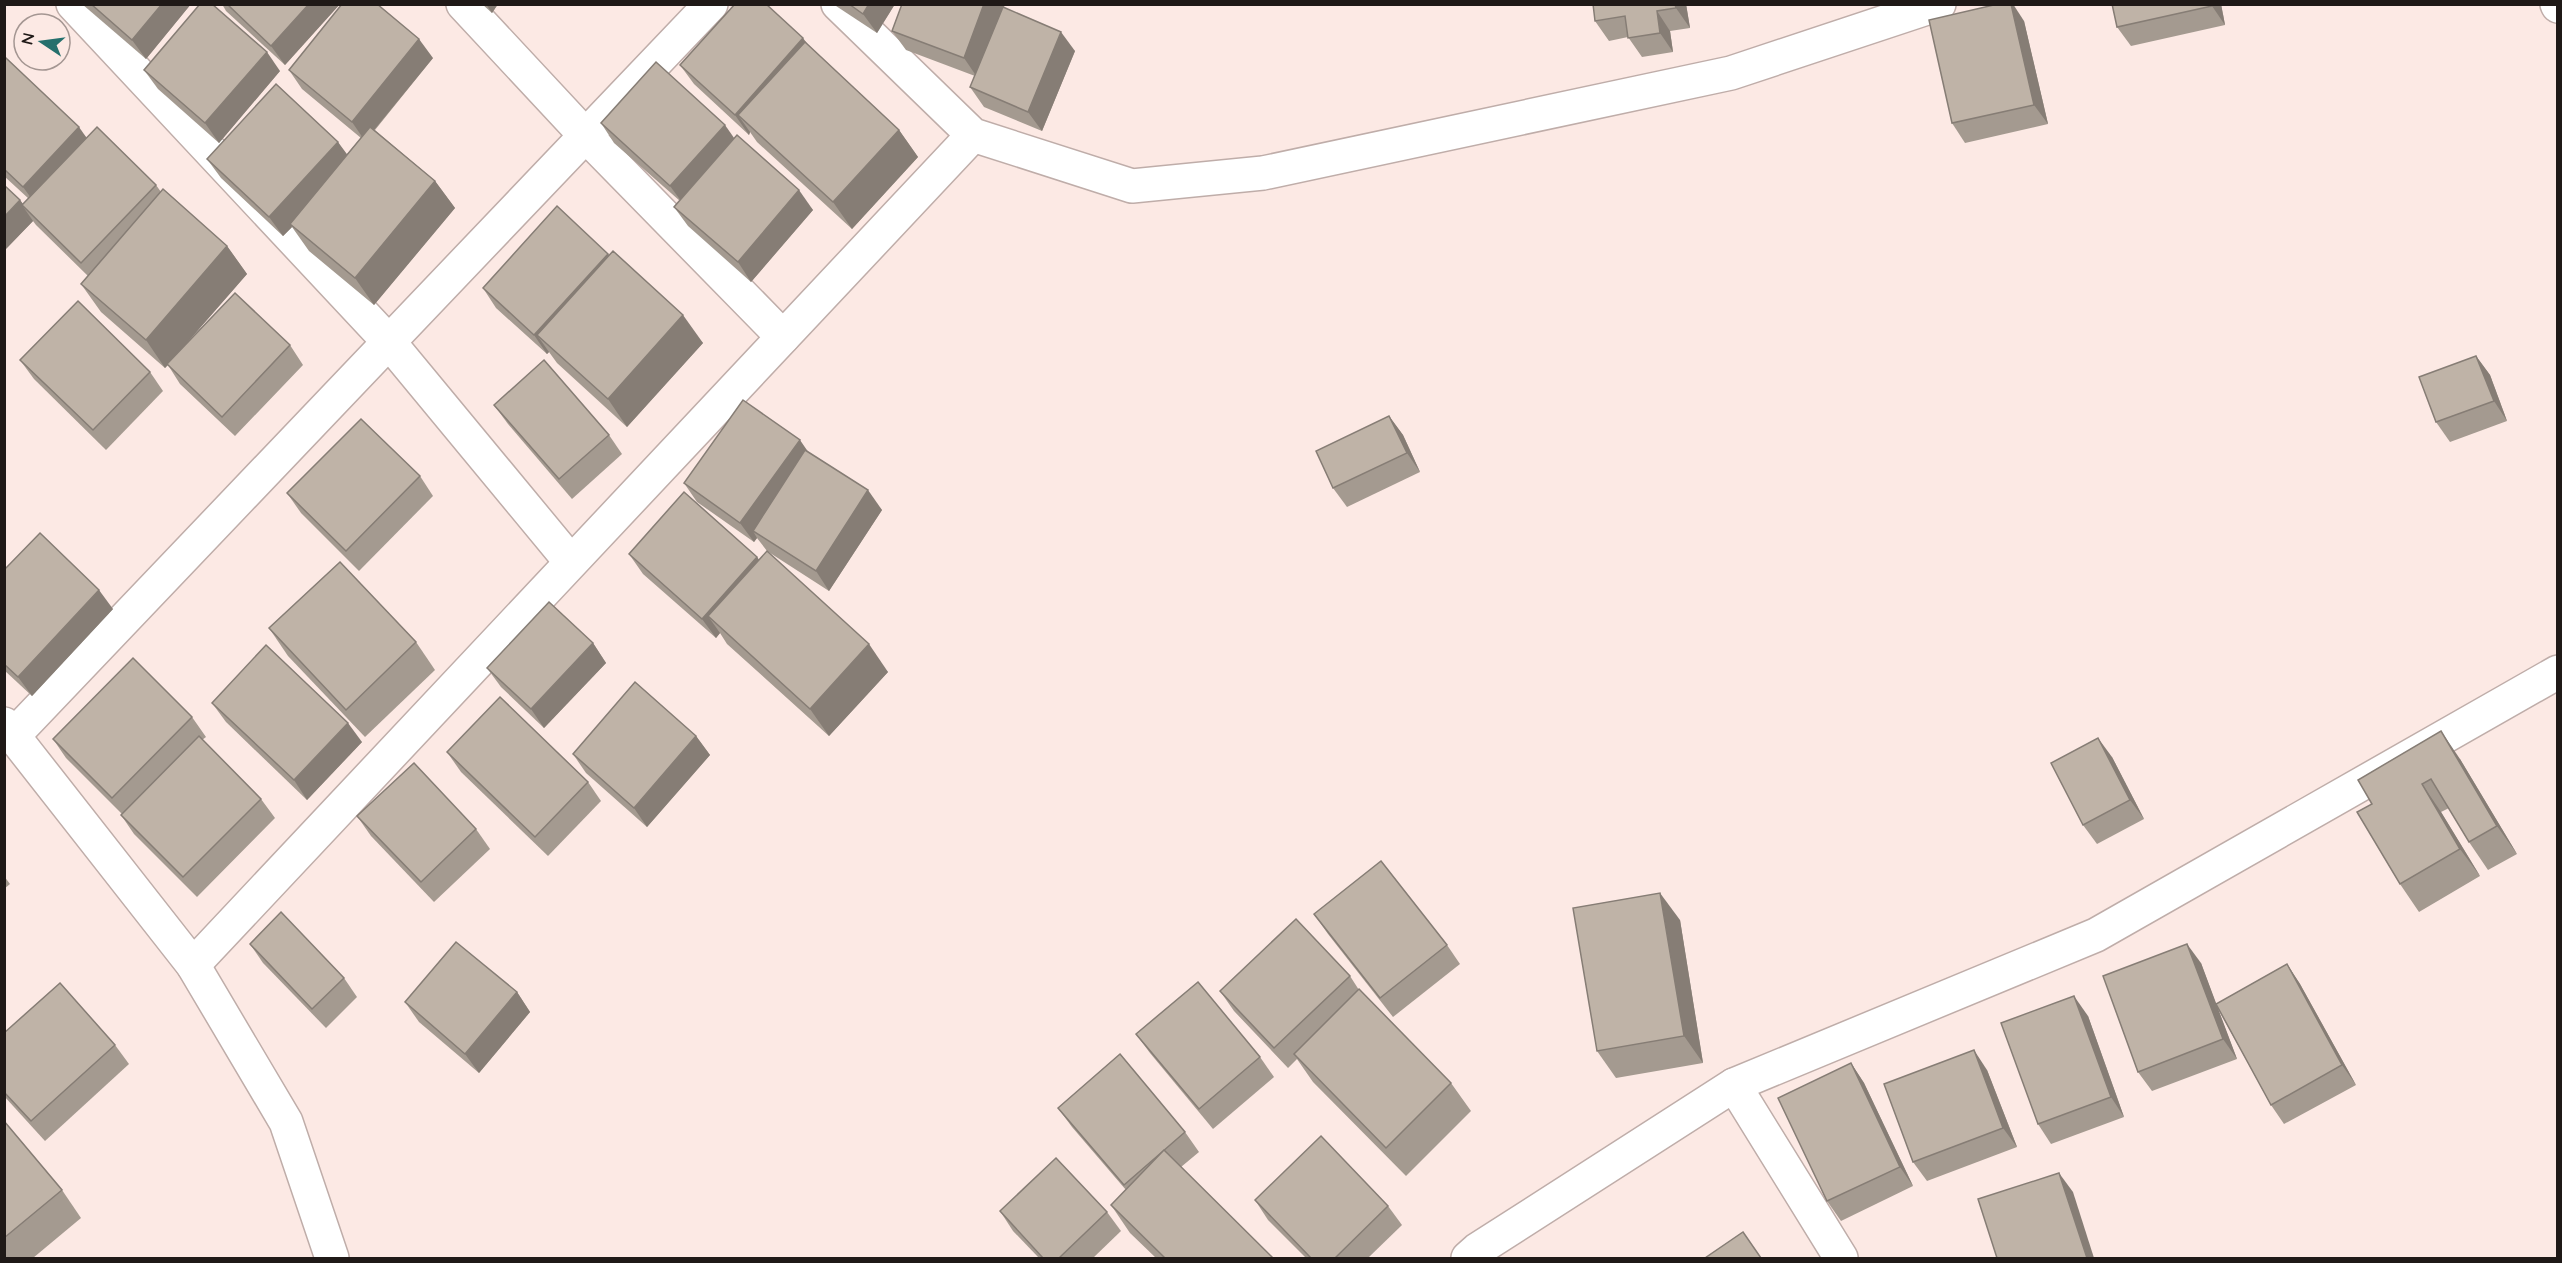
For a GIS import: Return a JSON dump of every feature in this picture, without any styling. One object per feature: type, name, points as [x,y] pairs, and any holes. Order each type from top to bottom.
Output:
[{"type":"street","points":[[74,4],[388,342],[572,562]]},
{"type":"street","points":[[463,4],[586,136],[783,337]]},
{"type":"street","points":[[332,1258],[286,1122],[193,965],[9,730],[388,342],[711,4]]},
{"type":"street","points":[[838,4],[973,135],[1132,186],[1263,173],[1731,73],[1938,4]]},
{"type":"street","points":[[193,965],[973,135]]},
{"type":"street","points":[[1476,1256],[1734,1085],[2096,935],[2558,672]]},
{"type":"street","points":[[1734,1085],[1840,1258]]},
{"type":"building","points":[[91,4],[162,4],[132,40]]},
{"type":"building","points":[[200,4],[212,4],[267,52],[205,123],[144,70]]},
{"type":"building","points":[[227,4],[309,4],[271,46]]},
{"type":"building","points":[[342,4],[377,4],[419,39],[352,122],[289,70]]},
{"type":"building","points":[[735,4],[766,4],[803,38],[735,115],[680,65]]},
{"type":"building","points":[[849,4],[869,4],[863,14]]},
{"type":"building","points":[[902,4],[984,4],[964,58],[892,31]]},
{"type":"building","points":[[1593,4],[1675,4],[1676,8],[1657,11],[1660,33],[1628,38],[1625,16],[1595,21]]},
{"type":"building","points":[[1998,4],[2011,4],[2034,105],[1952,123],[1929,20]]},
{"type":"building","points":[[2112,4],[2211,4],[2212,6],[2117,27]]},
{"type":"building","points":[[1003,7],[1061,32],[1028,112],[970,87]]},
{"type":"building","points":[[805,42],[899,130],[833,202],[738,115]]},
{"type":"building","points":[[6,58],[12,64],[12,72],[21,72],[79,127],[23,187],[4,169],[4,60]]},
{"type":"building","points":[[656,62],[725,125],[670,186],[601,123]]},
{"type":"building","points":[[276,84],[338,142],[269,217],[207,159]]},
{"type":"building","points":[[97,127],[156,185],[81,263],[22,205]]},
{"type":"building","points":[[370,127],[435,181],[355,278],[290,224]]},
{"type":"building","points":[[737,135],[799,190],[738,262],[674,207]]},
{"type":"building","points":[[4,185],[20,200],[4,217]]},
{"type":"building","points":[[163,189],[227,246],[146,340],[81,284]]},
{"type":"building","points":[[557,206],[608,254],[534,335],[483,288]]},
{"type":"building","points":[[613,251],[683,315],[608,399],[537,335]]},
{"type":"building","points":[[235,293],[290,345],[222,417],[167,364]]},
{"type":"building","points":[[78,301],[150,372],[93,430],[20,360]]},
{"type":"building","points":[[2476,356],[2494,401],[2436,422],[2419,377]]},
{"type":"building","points":[[544,360],[609,435],[559,479],[494,405]]},
{"type":"building","points":[[743,400],[800,440],[740,523],[684,483]]},
{"type":"building","points":[[1389,416],[1407,453],[1333,488],[1316,451]]},
{"type":"building","points":[[361,419],[420,476],[346,551],[287,493]]},
{"type":"building","points":[[805,450],[868,490],[816,571],[753,531]]},
{"type":"building","points":[[684,492],[757,557],[702,619],[629,554]]},
{"type":"building","points":[[40,533],[99,590],[18,677],[4,664],[4,570]]},
{"type":"building","points":[[767,551],[869,644],[810,709],[708,616]]},
{"type":"building","points":[[340,562],[416,642],[346,710],[269,628]]},
{"type":"building","points":[[549,602],[593,643],[531,709],[487,668]]},
{"type":"building","points":[[266,645],[348,723],[294,780],[212,703]]},
{"type":"building","points":[[133,658],[192,717],[112,798],[53,739]]},
{"type":"building","points":[[635,682],[696,736],[634,808],[573,754]]},
{"type":"building","points":[[500,697],[588,782],[535,837],[447,752]]},
{"type":"building","points":[[2441,731],[2497,826],[2469,842],[2431,779],[2422,784],[2460,849],[2400,884],[2357,812],[2372,804],[2358,780]]},
{"type":"building","points":[[199,736],[261,799],[183,877],[121,815]]},
{"type":"building","points":[[2098,738],[2130,800],[2083,825],[2051,763]]},
{"type":"building","points":[[414,763],[476,829],[421,882],[357,816]]},
{"type":"building","points":[[1381,861],[1447,945],[1380,998],[1314,914]]},
{"type":"building","points":[[1660,893],[1684,1036],[1597,1051],[1573,908]]},
{"type":"building","points":[[281,912],[344,978],[312,1009],[250,944]]},
{"type":"building","points":[[1296,919],[1350,976],[1274,1048],[1220,991]]},
{"type":"building","points":[[456,942],[517,992],[465,1054],[405,1002]]},
{"type":"building","points":[[2187,944],[2223,1039],[2138,1072],[2103,976]]},
{"type":"building","points":[[2287,964],[2342,1065],[2271,1105],[2216,1004]]},
{"type":"building","points":[[1198,982],[1260,1057],[1199,1109],[1136,1034]]},
{"type":"building","points":[[60,983],[115,1045],[31,1121],[4,1092],[4,1033]]},
{"type":"building","points":[[1359,989],[1451,1083],[1386,1148],[1294,1054]]},
{"type":"building","points":[[2074,996],[2111,1097],[2038,1124],[2001,1023]]},
{"type":"building","points":[[1974,1050],[2003,1128],[1913,1162],[1884,1084]]},
{"type":"building","points":[[1120,1054],[1185,1132],[1124,1185],[1058,1108]]},
{"type":"building","points":[[1851,1063],[1900,1167],[1827,1201],[1778,1098]]},
{"type":"building","points":[[4,1121],[62,1190],[4,1238]]},
{"type":"building","points":[[1321,1136],[1388,1206],[1335,1258],[1311,1258],[1255,1200]]},
{"type":"building","points":[[1164,1150],[1273,1258],[1165,1258],[1111,1205]]},
{"type":"building","points":[[1056,1158],[1107,1212],[1059,1258],[1043,1258],[1000,1211]]},
{"type":"building","points":[[2059,1173],[2087,1258],[1997,1258],[1978,1199]]},
{"type":"building","points":[[1743,1232],[1761,1258],[1705,1258]]}]
